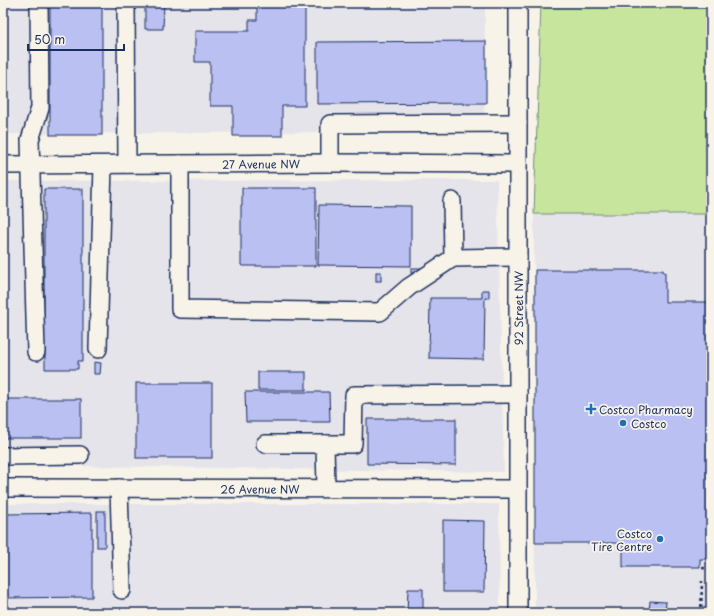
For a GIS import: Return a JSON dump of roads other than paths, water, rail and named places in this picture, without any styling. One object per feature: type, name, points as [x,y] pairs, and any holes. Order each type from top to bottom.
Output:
[{"type":"street","points":[[36,352],[30,140],[40,108],[39,3]]},
{"type":"street","points":[[126,3],[127,164]]},
{"type":"street","name":"92 Street NW","points":[[518,3],[518,613]]},
{"type":"street","points":[[330,163],[330,124],[518,123]]},
{"type":"street","name":"27 Avenue NW","points":[[3,165],[330,163],[518,164]]},
{"type":"street","points":[[98,349],[103,164]]},
{"type":"street","points":[[180,164],[180,309],[380,312],[409,288],[453,258],[518,257]]},
{"type":"street","points":[[452,201],[453,258]]},
{"type":"street","points":[[265,444],[353,444],[354,395],[518,394]]},
{"type":"street","points":[[325,444],[326,488]]},
{"type":"street","points":[[3,456],[80,455]]},
{"type":"street","name":"26 Avenue NW","points":[[3,488],[518,489]]},
{"type":"street","points":[[120,488],[122,590]]},
{"type":"place","name":"Costco Pharmacy","points":[[591,409]]},
{"type":"place","name":"Costco","points":[[623,423]]},
{"type":"place","name":"Costco Tire Centre","points":[[660,539]]}]
